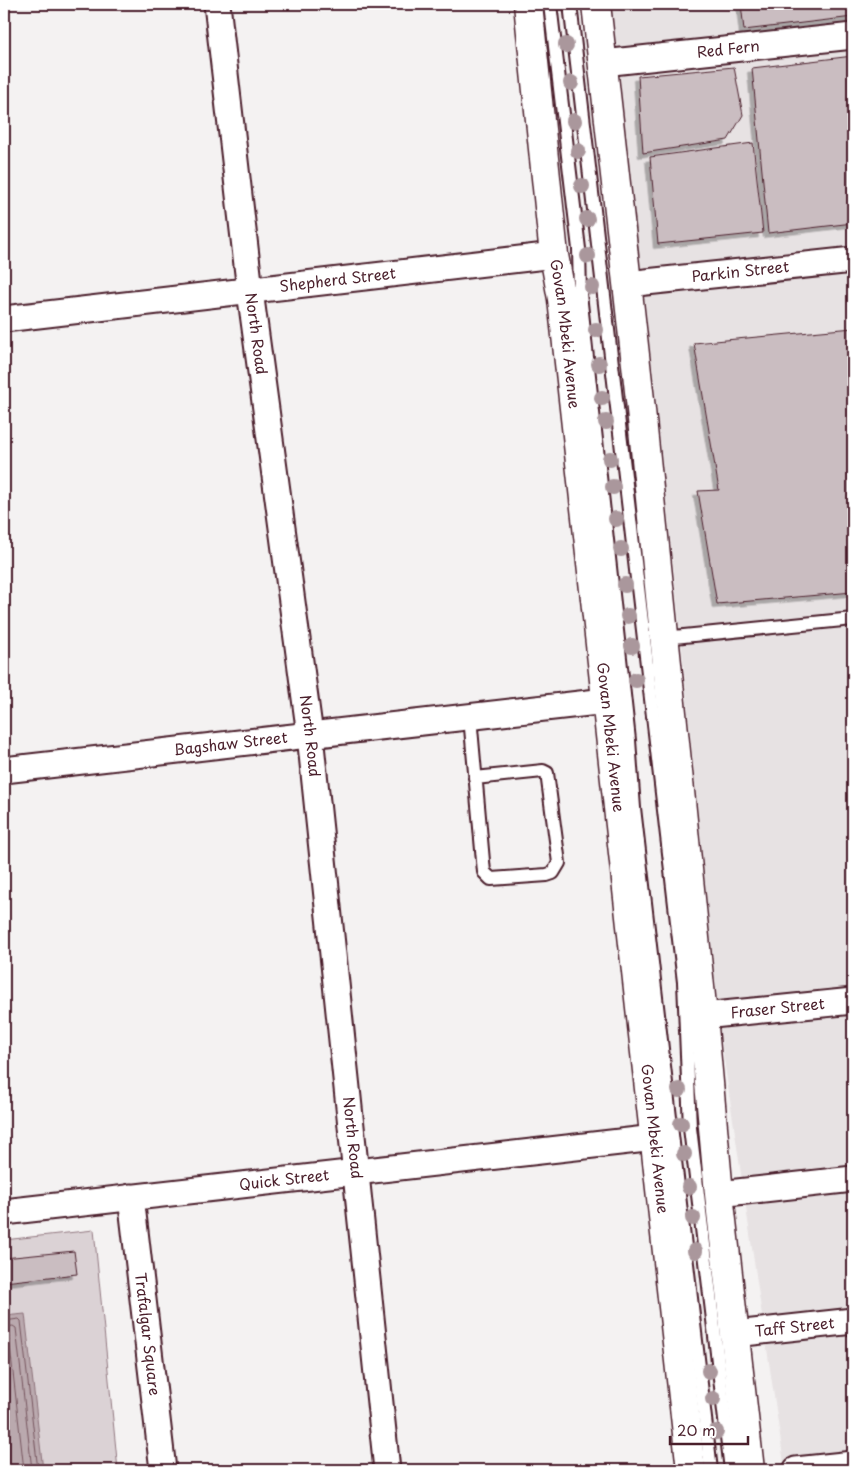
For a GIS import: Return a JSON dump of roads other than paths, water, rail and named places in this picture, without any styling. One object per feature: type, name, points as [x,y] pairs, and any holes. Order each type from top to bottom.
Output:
[{"type":"main road","name":"Govan Mbeki Avenue","points":[[528,4],[554,255],[563,309],[691,1470]]},
{"type":"main road","points":[[596,4],[664,638],[703,1016],[719,1194],[750,1470]]},
{"type":"street","name":"North Road","points":[[217,4],[250,291],[310,735],[387,1470]]},
{"type":"street","name":"Red Fern","points":[[603,63],[853,36]]},
{"type":"street","name":"Shepherd Street","points":[[4,319],[554,255]]},
{"type":"street","name":"Parkin Street","points":[[627,284],[853,260]]},
{"type":"street","name":"Bagshaw Street","points":[[4,770],[606,701]]},
{"type":"street","name":"Fraser Street","points":[[703,1016],[853,1001]]},
{"type":"street","name":"Quick Street","points":[[4,1212],[655,1138]]},
{"type":"street","points":[[719,1194],[853,1179]]},
{"type":"street","name":"Trafalgar Square","points":[[130,1197],[163,1470]]},
{"type":"street","name":"Taff Street","points":[[736,1334],[853,1321]]},
{"type":"street","points":[[796,1470],[853,1464]]},
{"type":"lane","points":[[550,4],[579,249],[580,294],[628,730],[634,808],[711,1470]]},
{"type":"lane","points":[[570,4],[684,982],[690,1128],[731,1470]]},
{"type":"lane","points":[[664,638],[853,619]]},
{"type":"lane","points":[[470,717],[475,778],[484,872],[491,879],[553,873],[559,863],[547,773],[543,771],[475,778]]},
{"type":"water","points":[[25,1314],[43,1470],[4,1470],[4,1316]]}]
